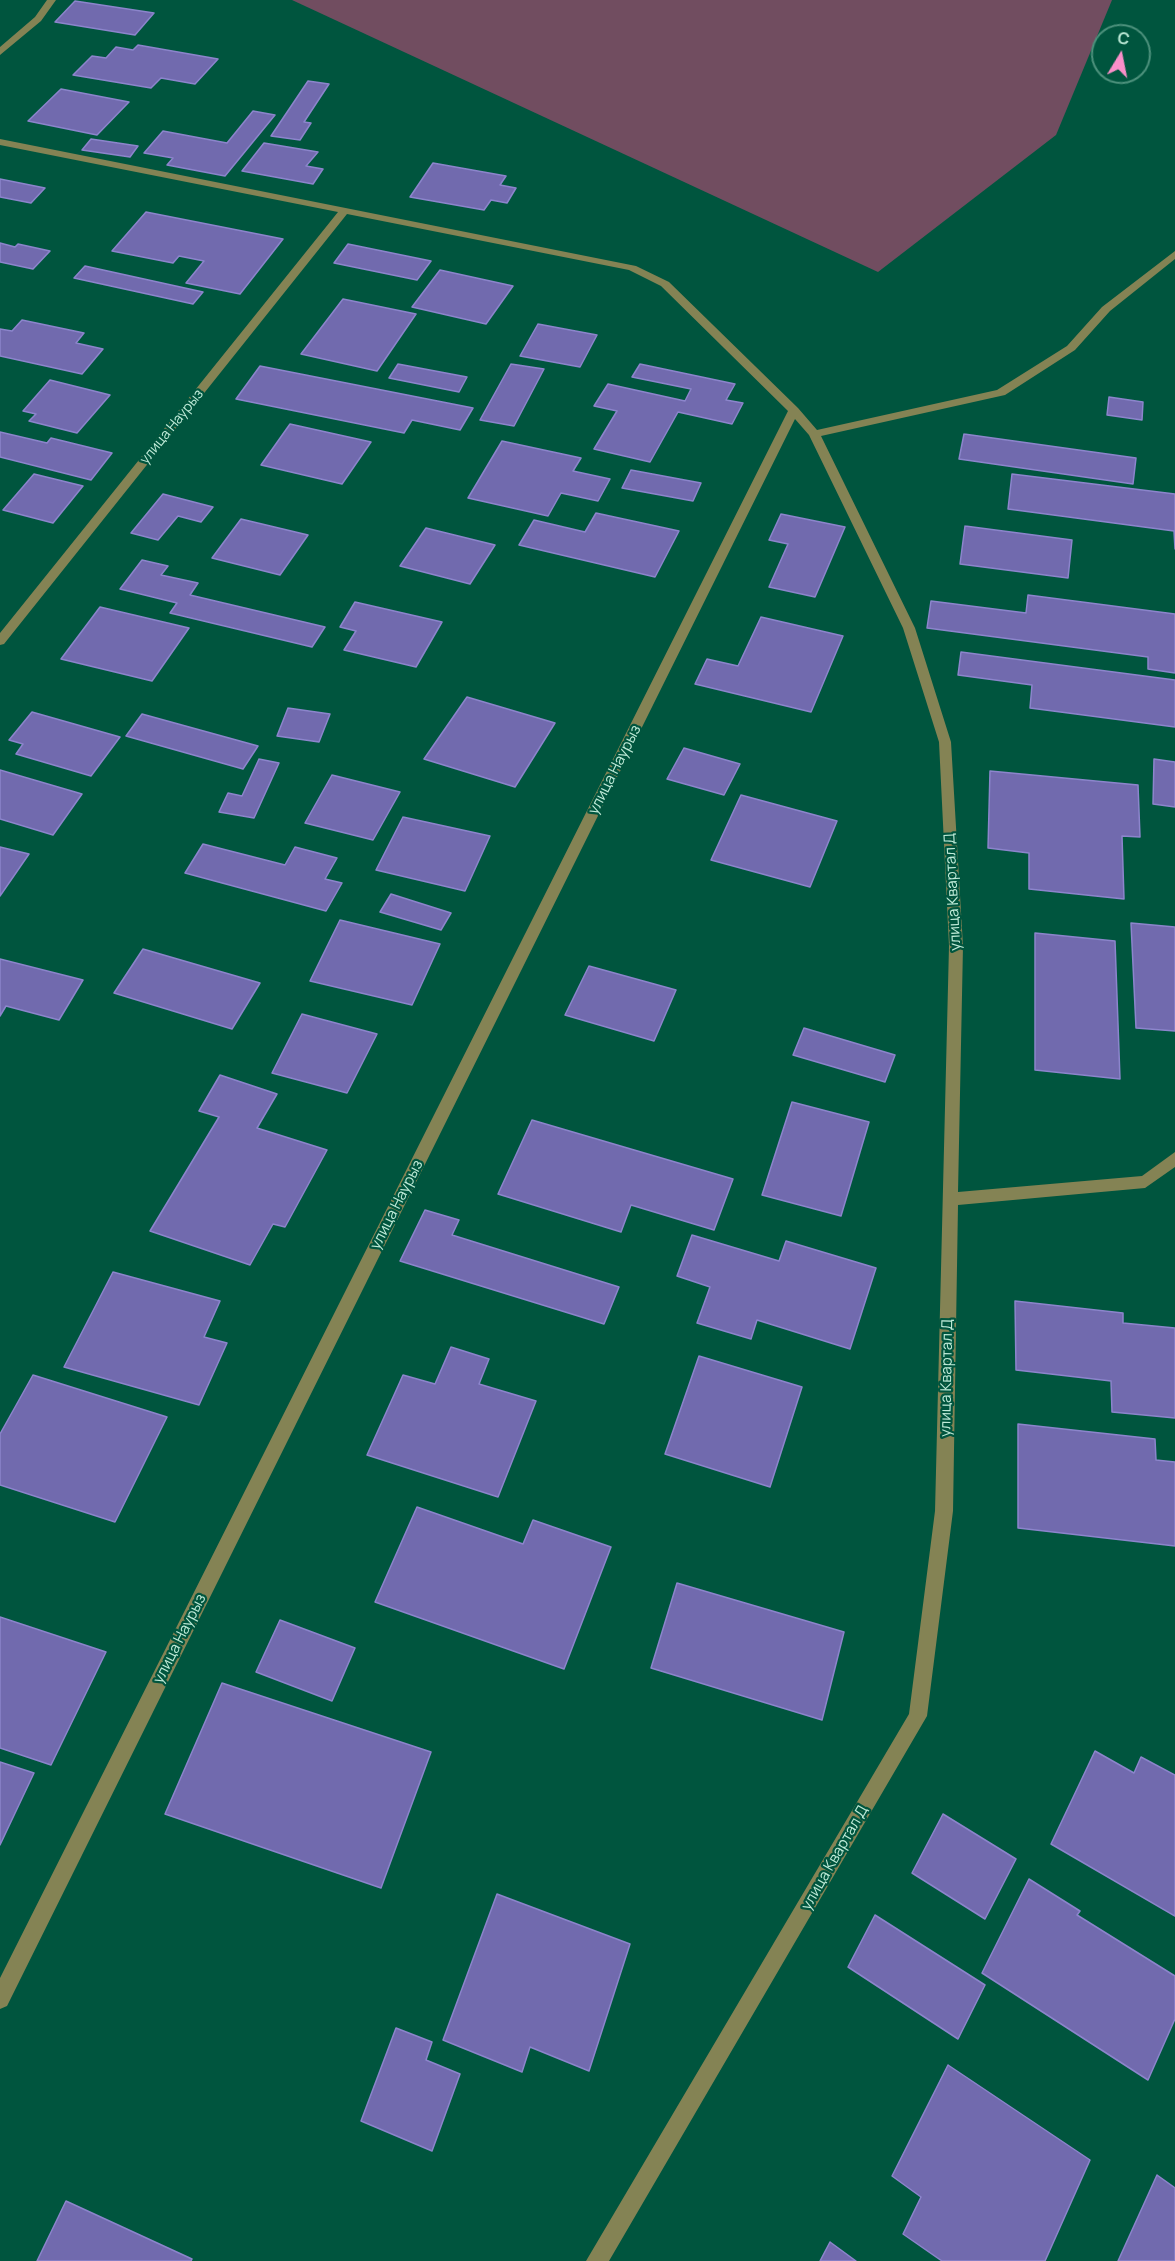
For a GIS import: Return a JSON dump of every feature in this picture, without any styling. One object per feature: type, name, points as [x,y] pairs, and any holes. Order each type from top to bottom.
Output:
[{"type":"street","points":[[0,52],[38,19],[52,0]]},
{"type":"street","name":"улица Квартал Д","points":[[0,142],[632,268],[665,284],[795,410],[814,434],[909,628],[945,742],[956,946],[944,1511],[918,1716],[597,2261]]},
{"type":"street","name":"улица Наурыз","points":[[0,641],[343,212]]},
{"type":"street","points":[[814,434],[1001,393],[1071,348],[1106,309],[1175,254]]},
{"type":"street","name":"улица Наурыз","points":[[0,1999],[795,410]]},
{"type":"street","points":[[951,1199],[1144,1182],[1175,1158]]},
{"type":"shaded area","points":[[292,0],[1112,0],[1102,24],[1091,24],[1091,51],[1056,135],[878,272]]},
{"type":"building","points":[[75,1],[154,13],[135,35],[55,22]]},
{"type":"building","points":[[138,45],[218,59],[195,84],[161,78],[151,88],[73,75],[92,56],[106,58],[116,47],[133,50]]},
{"type":"building","points":[[308,81],[329,84],[304,122],[311,123],[300,140],[271,136]]},
{"type":"building","points":[[61,89],[129,102],[97,135],[28,121]]},
{"type":"building","points":[[253,111],[275,115],[225,176],[167,165],[173,158],[144,153],[163,131],[227,143]]},
{"type":"building","points":[[91,139],[138,146],[130,157],[82,150]]},
{"type":"building","points":[[264,143],[318,152],[306,166],[323,169],[313,184],[242,171]]},
{"type":"building","points":[[433,163],[506,176],[500,185],[516,188],[507,203],[491,200],[484,210],[410,197]]},
{"type":"building","points":[[0,179],[45,188],[31,203],[0,197]]},
{"type":"building","points":[[146,212],[283,239],[240,294],[186,283],[204,261],[179,256],[173,263],[112,251]]},
{"type":"building","points":[[0,243],[15,247],[18,244],[50,251],[33,269],[0,262]]},
{"type":"building","points":[[348,244],[431,261],[417,280],[334,263]]},
{"type":"building","points":[[85,266],[203,292],[193,304],[74,278]]},
{"type":"building","points":[[440,270],[513,286],[486,324],[412,307]]},
{"type":"building","points":[[343,299],[416,314],[377,371],[301,354]]},
{"type":"building","points":[[22,320],[84,333],[76,343],[103,349],[82,374],[0,356],[0,329],[12,331]]},
{"type":"building","points":[[538,324],[597,335],[580,367],[520,356]]},
{"type":"building","points":[[398,364],[467,377],[459,392],[389,378]]},
{"type":"building","points":[[511,364],[544,369],[514,426],[480,420]]},
{"type":"building","points":[[640,364],[735,384],[726,400],[743,403],[732,424],[678,412],[650,462],[594,449],[617,411],[594,406],[608,384],[685,401],[691,389],[632,377]]},
{"type":"building","points":[[260,366],[473,408],[460,430],[412,420],[404,433],[236,399]]},
{"type":"building","points":[[50,380],[110,395],[77,433],[29,421],[36,414],[23,411]]},
{"type":"building","points":[[1109,397],[1143,402],[1142,420],[1107,415]]},
{"type":"building","points":[[290,424],[371,442],[342,484],[261,465]]},
{"type":"building","points":[[0,432],[47,443],[51,438],[112,453],[91,480],[0,457]]},
{"type":"building","points":[[964,434],[1136,458],[1133,484],[959,459]]},
{"type":"building","points":[[502,441],[581,458],[573,471],[610,479],[598,501],[561,493],[548,516],[468,498]]},
{"type":"building","points":[[631,470],[701,483],[693,501],[622,488]]},
{"type":"building","points":[[34,474],[83,486],[53,523],[3,510]]},
{"type":"building","points":[[1012,474],[1175,494],[1175,549],[1174,531],[1008,509]]},
{"type":"building","points":[[163,494],[213,507],[201,522],[178,516],[158,540],[131,533]]},
{"type":"building","points":[[596,513],[679,531],[655,577],[519,545],[534,520],[585,532]]},
{"type":"building","points":[[781,514],[845,527],[815,597],[769,587],[788,544],[769,540]]},
{"type":"building","points":[[241,519],[308,535],[280,575],[212,558]]},
{"type":"building","points":[[965,526],[1072,540],[1068,578],[960,564]]},
{"type":"building","points":[[426,528],[495,545],[470,584],[400,566]]},
{"type":"building","points":[[142,560],[168,566],[161,575],[198,583],[190,595],[325,627],[312,647],[170,613],[177,603],[120,589]]},
{"type":"building","points":[[1028,595],[1175,614],[1175,673],[1148,669],[1148,657],[927,628],[931,601],[1026,613]]},
{"type":"building","points":[[355,602],[442,622],[416,667],[344,650],[356,631],[340,627]]},
{"type":"building","points":[[100,607],[189,628],[152,681],[61,659]]},
{"type":"building","points":[[761,617],[843,636],[811,712],[695,684],[707,659],[738,666]]},
{"type":"building","points":[[961,652],[1175,680],[1175,727],[1030,708],[1032,685],[958,675]]},
{"type":"building","points":[[467,697],[555,723],[515,787],[424,759]]},
{"type":"building","points":[[288,708],[330,714],[319,742],[277,736]]},
{"type":"building","points":[[32,712],[120,737],[91,776],[16,754],[23,744],[9,740]]},
{"type":"building","points":[[142,714],[258,746],[243,769],[126,736]]},
{"type":"building","points":[[684,748],[740,764],[724,795],[667,779]]},
{"type":"building","points":[[259,759],[279,763],[254,818],[219,812],[228,793],[242,796]]},
{"type":"building","points":[[1154,759],[1175,762],[1175,807],[1153,804]]},
{"type":"building","points":[[0,770],[82,794],[53,835],[0,819]]},
{"type":"building","points":[[990,771],[1138,785],[1140,837],[1122,836],[1124,899],[1029,889],[1029,853],[988,848]]},
{"type":"building","points":[[332,775],[400,792],[373,840],[305,823]]},
{"type":"building","points":[[741,795],[837,821],[810,887],[711,860]]},
{"type":"building","points":[[403,817],[490,836],[465,891],[376,870]]},
{"type":"building","points":[[203,844],[285,865],[295,847],[337,858],[325,879],[342,883],[326,911],[185,873]]},
{"type":"building","points":[[0,847],[29,854],[0,896]]},
{"type":"building","points":[[391,894],[451,913],[441,930],[380,912]]},
{"type":"building","points":[[340,920],[440,944],[412,1005],[310,981]]},
{"type":"building","points":[[1131,923],[1175,927],[1175,1031],[1136,1028]]},
{"type":"building","points":[[1035,933],[1115,941],[1120,1079],[1035,1070]]},
{"type":"building","points":[[143,949],[260,983],[232,1029],[114,993]]},
{"type":"building","points":[[0,959],[83,980],[59,1020],[6,1006],[0,1016]]},
{"type":"building","points":[[589,966],[676,990],[654,1041],[565,1015]]},
{"type":"building","points":[[302,1014],[377,1034],[347,1093],[272,1073]]},
{"type":"building","points":[[804,1028],[895,1055],[885,1082],[793,1055]]},
{"type":"building","points":[[220,1075],[277,1094],[257,1128],[327,1150],[285,1227],[273,1224],[250,1265],[150,1231],[219,1117],[199,1111]]},
{"type":"building","points":[[792,1102],[869,1122],[841,1216],[762,1195]]},
{"type":"building","points":[[532,1120],[733,1179],[714,1230],[631,1205],[621,1232],[498,1194]]},
{"type":"building","points":[[425,1210],[459,1220],[452,1235],[619,1287],[604,1324],[400,1261]]},
{"type":"building","points":[[692,1235],[779,1261],[786,1241],[876,1268],[850,1349],[757,1320],[751,1339],[697,1323],[710,1287],[677,1276]]},
{"type":"building","points":[[113,1272],[220,1301],[204,1337],[227,1343],[199,1405],[64,1367]]},
{"type":"building","points":[[1015,1301],[1123,1313],[1123,1323],[1175,1328],[1175,1418],[1112,1412],[1111,1381],[1016,1370]]},
{"type":"building","points":[[451,1347],[489,1359],[479,1384],[536,1401],[498,1497],[367,1455],[403,1375],[435,1384]]},
{"type":"building","points":[[699,1356],[802,1387],[770,1487],[665,1454]]},
{"type":"building","points":[[33,1375],[167,1417],[115,1522],[0,1485],[0,1434]]},
{"type":"building","points":[[1018,1424],[1155,1439],[1156,1460],[1175,1462],[1175,1546],[1018,1528]]},
{"type":"building","points":[[417,1507],[523,1544],[533,1520],[611,1547],[564,1669],[375,1602]]},
{"type":"building","points":[[677,1583],[844,1632],[822,1720],[651,1668]]},
{"type":"building","points":[[0,1617],[106,1652],[51,1765],[0,1748]]},
{"type":"building","points":[[280,1620],[355,1648],[332,1701],[256,1672]]},
{"type":"building","points":[[222,1683],[431,1752],[381,1888],[165,1814]]},
{"type":"building","points":[[1095,1751],[1134,1773],[1141,1757],[1175,1775],[1175,1916],[1051,1844]]},
{"type":"building","points":[[0,1762],[34,1773],[0,1845]]},
{"type":"building","points":[[943,1814],[1016,1859],[985,1919],[912,1873]]},
{"type":"building","points":[[1029,1879],[1080,1911],[1077,1915],[1175,1976],[1175,2019],[1148,2080],[982,1973]]},
{"type":"building","points":[[497,1894],[630,1944],[589,2071],[530,2047],[522,2072],[443,2040]]},
{"type":"building","points":[[875,1915],[985,1985],[958,2039],[848,1967]]},
{"type":"building","points":[[396,2028],[432,2042],[426,2060],[460,2074],[432,2151],[361,2121]]},
{"type":"building","points":[[948,2065],[1090,2160],[1045,2261],[942,2261],[903,2234],[921,2197],[892,2176]]},
{"type":"building","points":[[1157,2175],[1175,2188],[1175,2261],[1118,2261]]},
{"type":"building","points":[[66,2201],[192,2259],[191,2261],[37,2261]]},
{"type":"building","points":[[830,2242],[856,2261],[820,2261]]}]
